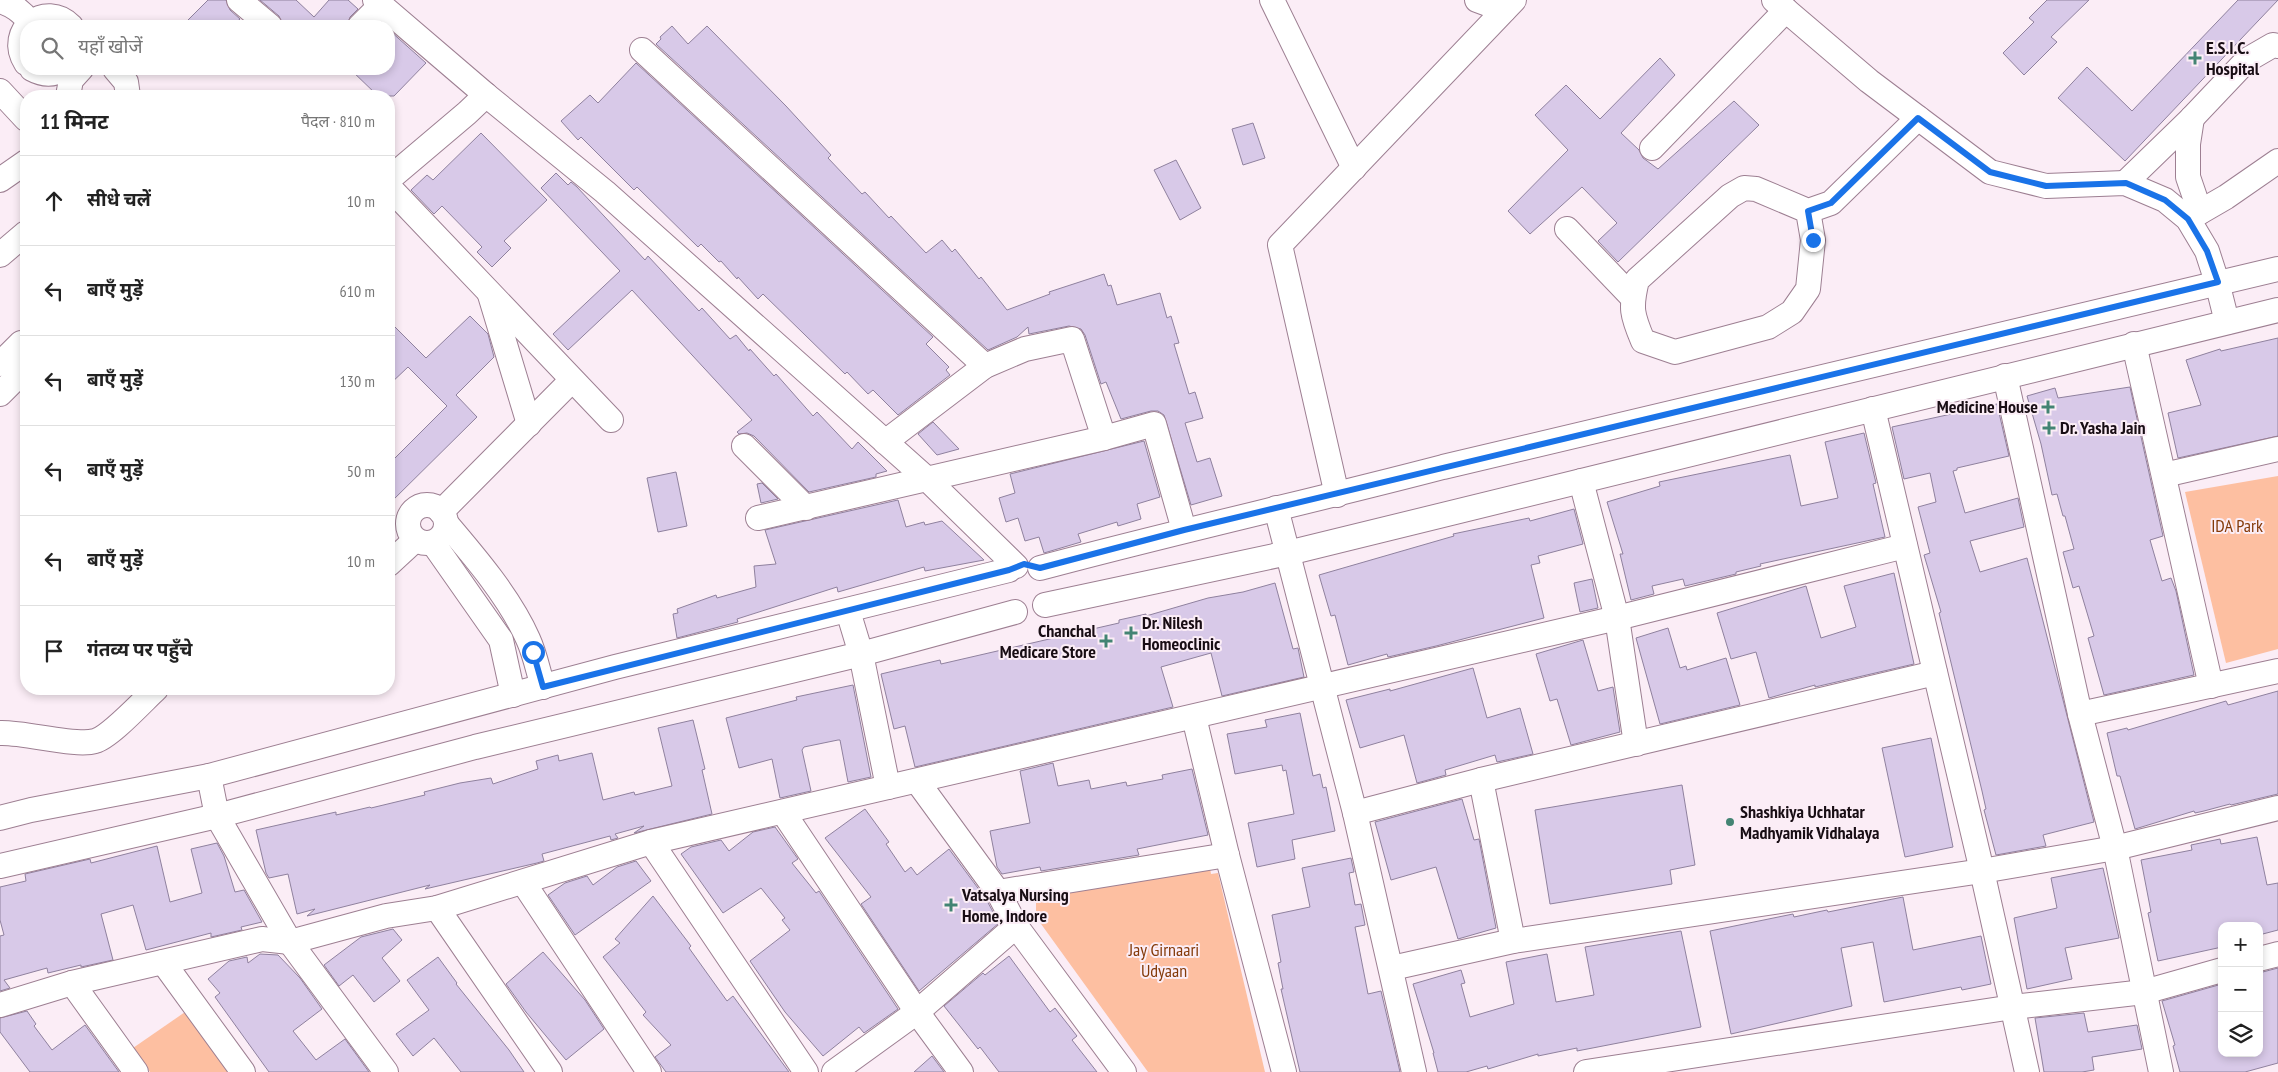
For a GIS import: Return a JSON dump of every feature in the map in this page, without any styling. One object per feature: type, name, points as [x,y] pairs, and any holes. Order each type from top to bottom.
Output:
[{"type":"street","points":[[239,0],[263,20]]},
{"type":"street","points":[[1272,0],[1354,168]]},
{"type":"street","points":[[1476,0],[1509,5]]},
{"type":"street","points":[[0,1],[10,4],[22,12],[28,20]]},
{"type":"street","points":[[364,20],[377,3],[605,192],[927,479],[1013,568]]},
{"type":"street","points":[[1337,494],[1280,245],[1509,5]]},
{"type":"street","points":[[1652,148],[1780,5],[1869,81],[1990,172],[2046,186],[2126,183],[2194,215]]},
{"type":"street","points":[[35,20],[48,15],[62,20]]},
{"type":"street","points":[[2126,183],[2247,60],[2272,45],[2278,46]]},
{"type":"street","points":[[642,50],[985,366]]},
{"type":"street","points":[[69,90],[72,75]]},
{"type":"street","points":[[120,75],[126,82],[127,90]]},
{"type":"street","points":[[395,174],[468,113],[486,95]]},
{"type":"street","points":[[1808,211],[1813,240],[1808,289],[1792,312],[1768,327],[1676,352],[1643,341],[1632,317],[1632,298],[1637,280],[1730,196],[1744,188],[1756,189],[1808,211],[1831,203],[1918,118]]},
{"type":"street","points":[[2192,118],[2188,144],[2188,177],[2194,215],[2218,282],[2227,322]]},
{"type":"street","points":[[2194,215],[2226,197],[2278,161]]},
{"type":"street","points":[[0,180],[20,166]]},
{"type":"street","points":[[395,193],[611,420]]},
{"type":"street","points":[[1567,229],[1632,298]]},
{"type":"street","points":[[0,255],[20,238]]},
{"type":"street","points":[[0,818],[31,810],[209,776],[615,667],[848,611],[1024,564],[1040,568],[1184,530],[1443,467],[2278,269]]},
{"type":"street","points":[[489,291],[529,424]]},
{"type":"street","points":[[0,866],[217,816],[475,747],[861,654],[1015,612],[1031,613],[1045,605],[1288,553],[2278,310]]},
{"type":"street","points":[[885,442],[985,366],[1025,349],[1072,339],[1104,438]]},
{"type":"street","points":[[0,364],[20,343]]},
{"type":"street","points":[[2134,344],[2211,686]]},
{"type":"street","points":[[0,394],[20,374]]},
{"type":"street","points":[[2005,376],[2080,714],[2115,848],[2161,1072]]},
{"type":"street","points":[[395,560],[424,541],[442,536],[443,518],[572,380]]},
{"type":"street","points":[[1873,409],[1982,871],[2026,1072]]},
{"type":"street","points":[[758,518],[1104,438],[1154,424],[1184,530]]},
{"type":"street","points":[[744,446],[806,508]]},
{"type":"street","points":[[2164,475],[2278,449]]},
{"type":"street","points":[[1581,481],[1617,618],[1636,744]]},
{"type":"street","points":[[513,695],[501,640],[424,541],[408,529],[409,517],[412,512],[423,506],[430,506],[443,518],[476,559],[518,620],[533,652],[543,687]]},
{"type":"street","points":[[1276,508],[1355,813],[1392,968],[1414,1072]]},
{"type":"street","points":[[0,1005],[72,983],[262,939],[290,942],[386,916],[437,908],[650,842],[1617,618],[1905,546]]},
{"type":"street","points":[[1013,568],[1004,576],[1001,593],[1008,607],[1015,612]]},
{"type":"street","points":[[1040,568],[1049,581],[1051,589],[1045,605]]},
{"type":"street","points":[[848,611],[861,654],[888,787]]},
{"type":"street","points":[[2080,714],[2278,671]]},
{"type":"street","points":[[1355,813],[1481,780],[1934,673]]},
{"type":"street","points":[[0,733],[14,733],[83,743],[96,741],[117,726],[150,695]]},
{"type":"street","points":[[1194,717],[1227,855],[1284,1072]]},
{"type":"street","points":[[209,776],[217,816],[290,942],[386,1072]]},
{"type":"street","points":[[1481,780],[1513,941]]},
{"type":"street","points":[[917,781],[998,892],[1016,926],[1124,1072]]},
{"type":"street","points":[[1392,968],[1513,941],[1982,871],[2115,848],[2278,808]]},
{"type":"street","points":[[783,812],[917,1012],[961,1072]]},
{"type":"street","points":[[650,842],[806,1072]]},
{"type":"street","points":[[998,892],[1227,855]]},
{"type":"street","points":[[523,882],[649,1072]]},
{"type":"street","points":[[437,908],[550,1072]]},
{"type":"street","points":[[834,1072],[917,1012],[1016,926]]},
{"type":"street","points":[[2263,958],[2278,954]]},
{"type":"street","points":[[163,962],[243,1072]]},
{"type":"street","points":[[1590,1072],[2013,1007],[2144,992],[2218,971]]},
{"type":"street","points":[[72,983],[136,1072]]},
{"type":"green space","name":"IDA Park","points":[[2278,476],[2278,649],[2226,663],[2185,492]]},
{"type":"green space","name":"Jay Girnaari Udyaan","points":[[1210,868],[1211,874],[1218,873],[1265,1072],[1148,1072],[1036,917],[1036,895]]},
{"type":"green space","points":[[188,1010],[231,1072],[150,1072],[133,1048]]},
{"type":"building","points":[[208,0],[226,0],[230,10],[240,19],[239,20],[188,20]]},
{"type":"building","points":[[260,0],[296,0],[314,17],[329,0],[348,0],[358,9],[349,20],[281,20],[279,16]]},
{"type":"building","points":[[2047,0],[2089,0],[2051,37],[2057,42],[2024,75],[2003,53],[2034,22],[2029,18]]},
{"type":"building","points":[[2238,0],[2278,0],[2125,161],[2058,98],[2087,67],[2132,111]]},
{"type":"building","points":[[672,26],[688,44],[707,26],[786,106],[831,155],[828,158],[862,194],[865,192],[926,253],[942,240],[952,252],[955,249],[979,279],[981,277],[1007,310],[1050,294],[1049,292],[1104,274],[1108,286],[1111,285],[1117,305],[1160,293],[1167,318],[1171,316],[1179,343],[1174,344],[1189,394],[1195,392],[1203,418],[1185,423],[1197,462],[1210,458],[1222,496],[1191,505],[1164,415],[1158,411],[1151,411],[1121,419],[1106,382],[1101,384],[1085,335],[1081,329],[1069,326],[1029,334],[1028,327],[1017,337],[988,350],[656,44],[661,39],[660,37]]},
{"type":"building","points":[[395,35],[426,63],[395,95],[395,90],[372,90],[356,75],[395,75]]},
{"type":"building","points":[[1660,58],[1675,75],[1621,133],[1639,150],[1643,158],[1658,169],[1734,101],[1759,125],[1618,262],[1598,241],[1617,223],[1582,187],[1530,234],[1508,211],[1568,150],[1535,115],[1566,85],[1600,119]]},
{"type":"building","points":[[636,63],[933,337],[926,344],[949,367],[946,370],[950,375],[898,415],[873,390],[868,394],[847,372],[845,374],[763,294],[758,299],[721,261],[719,262],[701,244],[698,247],[637,187],[634,190],[581,137],[578,140],[561,121],[590,95],[598,103]]},
{"type":"building","points":[[1253,123],[1265,158],[1243,165],[1232,129]]},
{"type":"building","points":[[481,133],[547,200],[504,241],[511,248],[492,267],[477,252],[482,247],[442,206],[434,214],[411,190],[427,175],[433,180]]},
{"type":"building","points":[[1176,160],[1201,208],[1180,220],[1154,170]]},
{"type":"building","points":[[556,173],[568,185],[571,182],[577,187],[645,260],[648,256],[699,311],[702,308],[730,339],[736,335],[774,376],[776,374],[813,416],[817,412],[852,449],[858,442],[887,471],[876,474],[876,477],[809,492],[754,436],[737,432],[752,420],[632,290],[568,350],[553,334],[620,271],[541,188]]},
{"type":"building","points":[[470,316],[488,334],[494,357],[456,395],[477,417],[395,498],[395,458],[447,406],[408,367],[395,379],[395,327],[426,358]]},
{"type":"building","points":[[2278,338],[2278,436],[2178,458],[2168,413],[2201,405],[2186,360],[2220,349],[2221,351]]},
{"type":"building","points":[[2130,387],[2163,536],[2150,540],[2162,581],[2171,578],[2176,591],[2194,675],[2104,695],[2088,638],[2094,636],[2079,586],[2073,588],[2063,552],[2074,549],[2057,494],[2052,495],[2041,444],[2027,396],[2055,388],[2058,398]]},
{"type":"building","points":[[1997,404],[2009,456],[1957,468],[1957,470],[1953,471],[1965,513],[2018,498],[2024,527],[1970,541],[1980,572],[2027,558],[2094,822],[2043,835],[2046,846],[1996,855],[1939,613],[1941,612],[1924,555],[1930,553],[1918,507],[1936,502],[1930,473],[1904,479],[1892,427]]},
{"type":"building","points":[[933,422],[959,449],[937,455],[918,434]]},
{"type":"building","points":[[1864,433],[1876,483],[1873,484],[1885,537],[1760,564],[1761,566],[1736,572],[1736,574],[1685,586],[1683,579],[1652,586],[1654,594],[1631,600],[1620,554],[1623,554],[1607,502],[1660,486],[1659,482],[1790,455],[1801,506],[1838,498],[1825,442]]},
{"type":"building","points":[[1144,441],[1160,497],[1137,504],[1141,519],[1118,526],[1117,522],[1078,534],[1081,542],[1044,553],[1039,537],[1025,541],[1018,518],[1006,522],[999,498],[1015,493],[1010,474]]},
{"type":"building","points":[[676,472],[687,526],[658,532],[647,478]]},
{"type":"building","points":[[762,483],[778,499],[761,503],[757,484]]},
{"type":"building","points":[[898,500],[906,527],[924,522],[925,525],[942,521],[984,560],[925,571],[924,567],[838,592],[837,587],[737,619],[738,622],[677,638],[673,614],[678,613],[677,609],[716,595],[717,598],[756,587],[754,566],[776,564],[765,530]]},
{"type":"building","points":[[1574,509],[1583,544],[1538,556],[1540,563],[1531,565],[1544,618],[1436,646],[1388,657],[1387,654],[1348,665],[1335,615],[1331,616],[1319,575],[1454,536],[1453,534],[1529,518],[1530,521]]},
{"type":"building","points":[[1894,573],[1914,664],[1815,687],[1815,685],[1769,698],[1756,652],[1731,659],[1717,613],[1806,586],[1821,638],[1856,627],[1844,586]]},
{"type":"building","points":[[1592,579],[1598,608],[1580,612],[1574,583]]},
{"type":"building","points":[[1275,583],[1293,649],[1298,648],[1304,677],[1222,696],[1211,653],[1161,667],[1173,707],[915,767],[905,726],[894,729],[881,674],[940,660],[941,664],[1119,623],[1119,620],[1146,614],[1146,616],[1208,598],[1243,592]]},
{"type":"building","points":[[1668,628],[1680,668],[1686,666],[1687,670],[1726,658],[1740,705],[1660,724],[1636,638]]},
{"type":"building","points":[[1583,640],[1598,691],[1613,687],[1620,732],[1571,745],[1557,699],[1550,701],[1536,654]]},
{"type":"building","points":[[1473,668],[1487,718],[1520,708],[1533,754],[1497,762],[1495,755],[1445,770],[1446,775],[1417,783],[1404,735],[1360,748],[1346,700],[1390,689],[1390,691]]},
{"type":"building","points":[[853,685],[871,777],[848,782],[840,740],[804,747],[802,750],[811,791],[780,798],[772,759],[739,768],[726,718],[797,700],[796,697]]},
{"type":"building","points":[[2278,691],[2278,794],[2195,813],[2194,811],[2135,829],[2120,776],[2117,776],[2107,733],[2127,728],[2128,730],[2226,701],[2228,705]]},
{"type":"building","points":[[1300,713],[1313,776],[1320,774],[1323,788],[1326,787],[1335,831],[1292,840],[1295,859],[1257,867],[1248,823],[1294,814],[1286,770],[1283,771],[1282,765],[1235,774],[1227,734],[1267,727],[1265,720]]},
{"type":"building","points":[[693,720],[705,769],[702,770],[712,814],[634,833],[644,826],[615,834],[618,838],[611,840],[610,836],[542,854],[544,861],[537,863],[425,889],[430,885],[307,916],[315,909],[297,914],[288,874],[269,878],[266,873],[256,830],[336,812],[336,815],[371,808],[425,795],[424,792],[460,783],[491,778],[493,784],[538,769],[536,761],[558,755],[559,761],[592,753],[603,800],[634,792],[635,795],[672,786],[658,728]]},
{"type":"building","points":[[1931,738],[1953,847],[1905,857],[1882,748]]},
{"type":"building","points":[[1053,763],[1058,786],[1089,780],[1091,789],[1126,782],[1127,786],[1163,779],[1162,775],[1192,769],[1208,835],[1137,849],[1139,855],[1041,871],[1040,867],[1002,874],[997,867],[990,831],[1030,823],[1020,771]]},
{"type":"building","points":[[1682,785],[1695,865],[1670,870],[1672,884],[1550,904],[1535,810]]},
{"type":"building","points":[[1462,799],[1474,840],[1479,839],[1496,928],[1458,939],[1436,867],[1391,880],[1375,822]]},
{"type":"building","points":[[865,809],[889,842],[886,844],[905,872],[911,867],[917,875],[949,849],[986,899],[999,923],[919,991],[861,904],[871,897],[825,838]]},
{"type":"building","points":[[775,827],[798,859],[792,863],[816,893],[819,891],[898,1009],[864,1033],[859,1027],[823,1056],[785,1012],[750,961],[790,930],[782,920],[785,918],[761,888],[723,913],[681,854],[691,847],[721,840],[729,851],[753,832]]},
{"type":"building","points":[[2257,837],[2267,885],[2278,883],[2278,930],[2263,934],[2263,922],[2218,922],[2218,948],[2158,961],[2148,913],[2151,912],[2141,860],[2192,850],[2191,845],[2220,839],[2221,844]]},
{"type":"building","points":[[217,843],[224,856],[235,892],[244,890],[262,922],[241,927],[242,930],[211,937],[211,933],[146,950],[133,905],[101,914],[113,960],[48,973],[47,968],[4,980],[10,988],[0,991],[0,936],[4,935],[0,920],[0,887],[26,881],[25,874],[90,859],[91,863],[157,846],[170,902],[202,893],[191,849]]},
{"type":"building","points":[[1351,858],[1354,872],[1349,873],[1355,905],[1361,904],[1365,925],[1355,927],[1368,994],[1381,991],[1400,1072],[1300,1072],[1281,989],[1283,989],[1278,963],[1281,962],[1272,915],[1310,907],[1302,868]]},
{"type":"building","points":[[636,861],[651,881],[575,935],[548,895],[565,883],[587,876],[593,885],[617,867]]},
{"type":"building","points":[[2103,868],[2119,938],[2065,948],[2072,979],[2027,989],[2014,918],[2057,908],[2051,878]]},
{"type":"building","points":[[653,896],[691,946],[689,948],[727,1001],[733,996],[789,1072],[666,1072],[655,1057],[671,1045],[643,1015],[646,1012],[603,957],[620,943],[615,939]]},
{"type":"building","points":[[1903,897],[1913,950],[1981,936],[1991,984],[1962,990],[1961,987],[1884,1002],[1873,942],[1841,948],[1852,1006],[1731,1034],[1710,931],[1793,914],[1794,917],[1827,910],[1828,912]]},
{"type":"building","points":[[393,929],[402,940],[382,958],[400,981],[374,1002],[353,975],[339,986],[324,965],[361,937]]},
{"type":"building","points":[[1681,931],[1701,1027],[1577,1051],[1577,1048],[1538,1056],[1538,1054],[1488,1069],[1487,1066],[1466,1072],[1438,1072],[1413,984],[1461,970],[1465,983],[1461,984],[1470,1017],[1514,1004],[1506,962],[1547,954],[1556,1002],[1594,995],[1585,947]]},
{"type":"building","points":[[543,952],[585,1000],[604,1029],[566,1060],[526,1012],[506,984]]},
{"type":"building","points":[[260,954],[278,955],[300,978],[322,1009],[293,1031],[316,1060],[345,1039],[369,1072],[269,1072],[215,997],[220,993],[208,979],[229,961],[247,957],[248,963]]},
{"type":"building","points":[[1009,956],[1050,1012],[1055,1008],[1077,1036],[1072,1040],[1097,1072],[999,1072],[944,1006],[983,973],[985,975]]},
{"type":"building","points":[[438,957],[456,984],[509,1050],[524,1072],[461,1072],[434,1038],[413,1056],[396,1034],[429,1010],[407,980]]},
{"type":"building","points":[[2278,968],[2278,1063],[2245,1072],[2180,1072],[2173,1046],[2175,1045],[2162,1001],[2218,985],[2218,1057],[2263,1057],[2263,972]]},
{"type":"building","points":[[27,1011],[36,1024],[34,1026],[52,1050],[85,1025],[119,1072],[30,1072],[0,1032],[0,1018]]},
{"type":"building","points":[[2084,1013],[2088,1032],[2137,1025],[2142,1049],[2092,1057],[2094,1070],[2082,1072],[2044,1072],[2035,1018]]},
{"type":"building","points":[[932,1056],[944,1072],[914,1072]]},
{"type":"place","name":"E.S.I.C. Hospital","points":[[2195,58]]},
{"type":"place","name":"Medicine House","points":[[2048,407]]},
{"type":"place","name":"Dr. Yasha Jain","points":[[2049,428]]},
{"type":"place","name":"Dr. Nilesh Homeoclinic","points":[[1131,633]]},
{"type":"place","name":"Chanchal Medicare Store","points":[[1106,641]]},
{"type":"place","name":"Shashkiya Uchhatar Madhyamik Vidhalaya","points":[[1730,822]]},
{"type":"place","name":"Vatsalya Nursing Home, Indore","points":[[951,905]]},
{"type":"route","points":[[533,652],[543,687],[615,667],[1009,570],[1024,564],[1040,568],[1184,530],[1443,467],[2218,282],[2207,251],[2188,219],[2165,200],[2126,183],[2046,186],[1990,172],[1918,118],[1831,203],[1808,211],[1813,240]]}]
